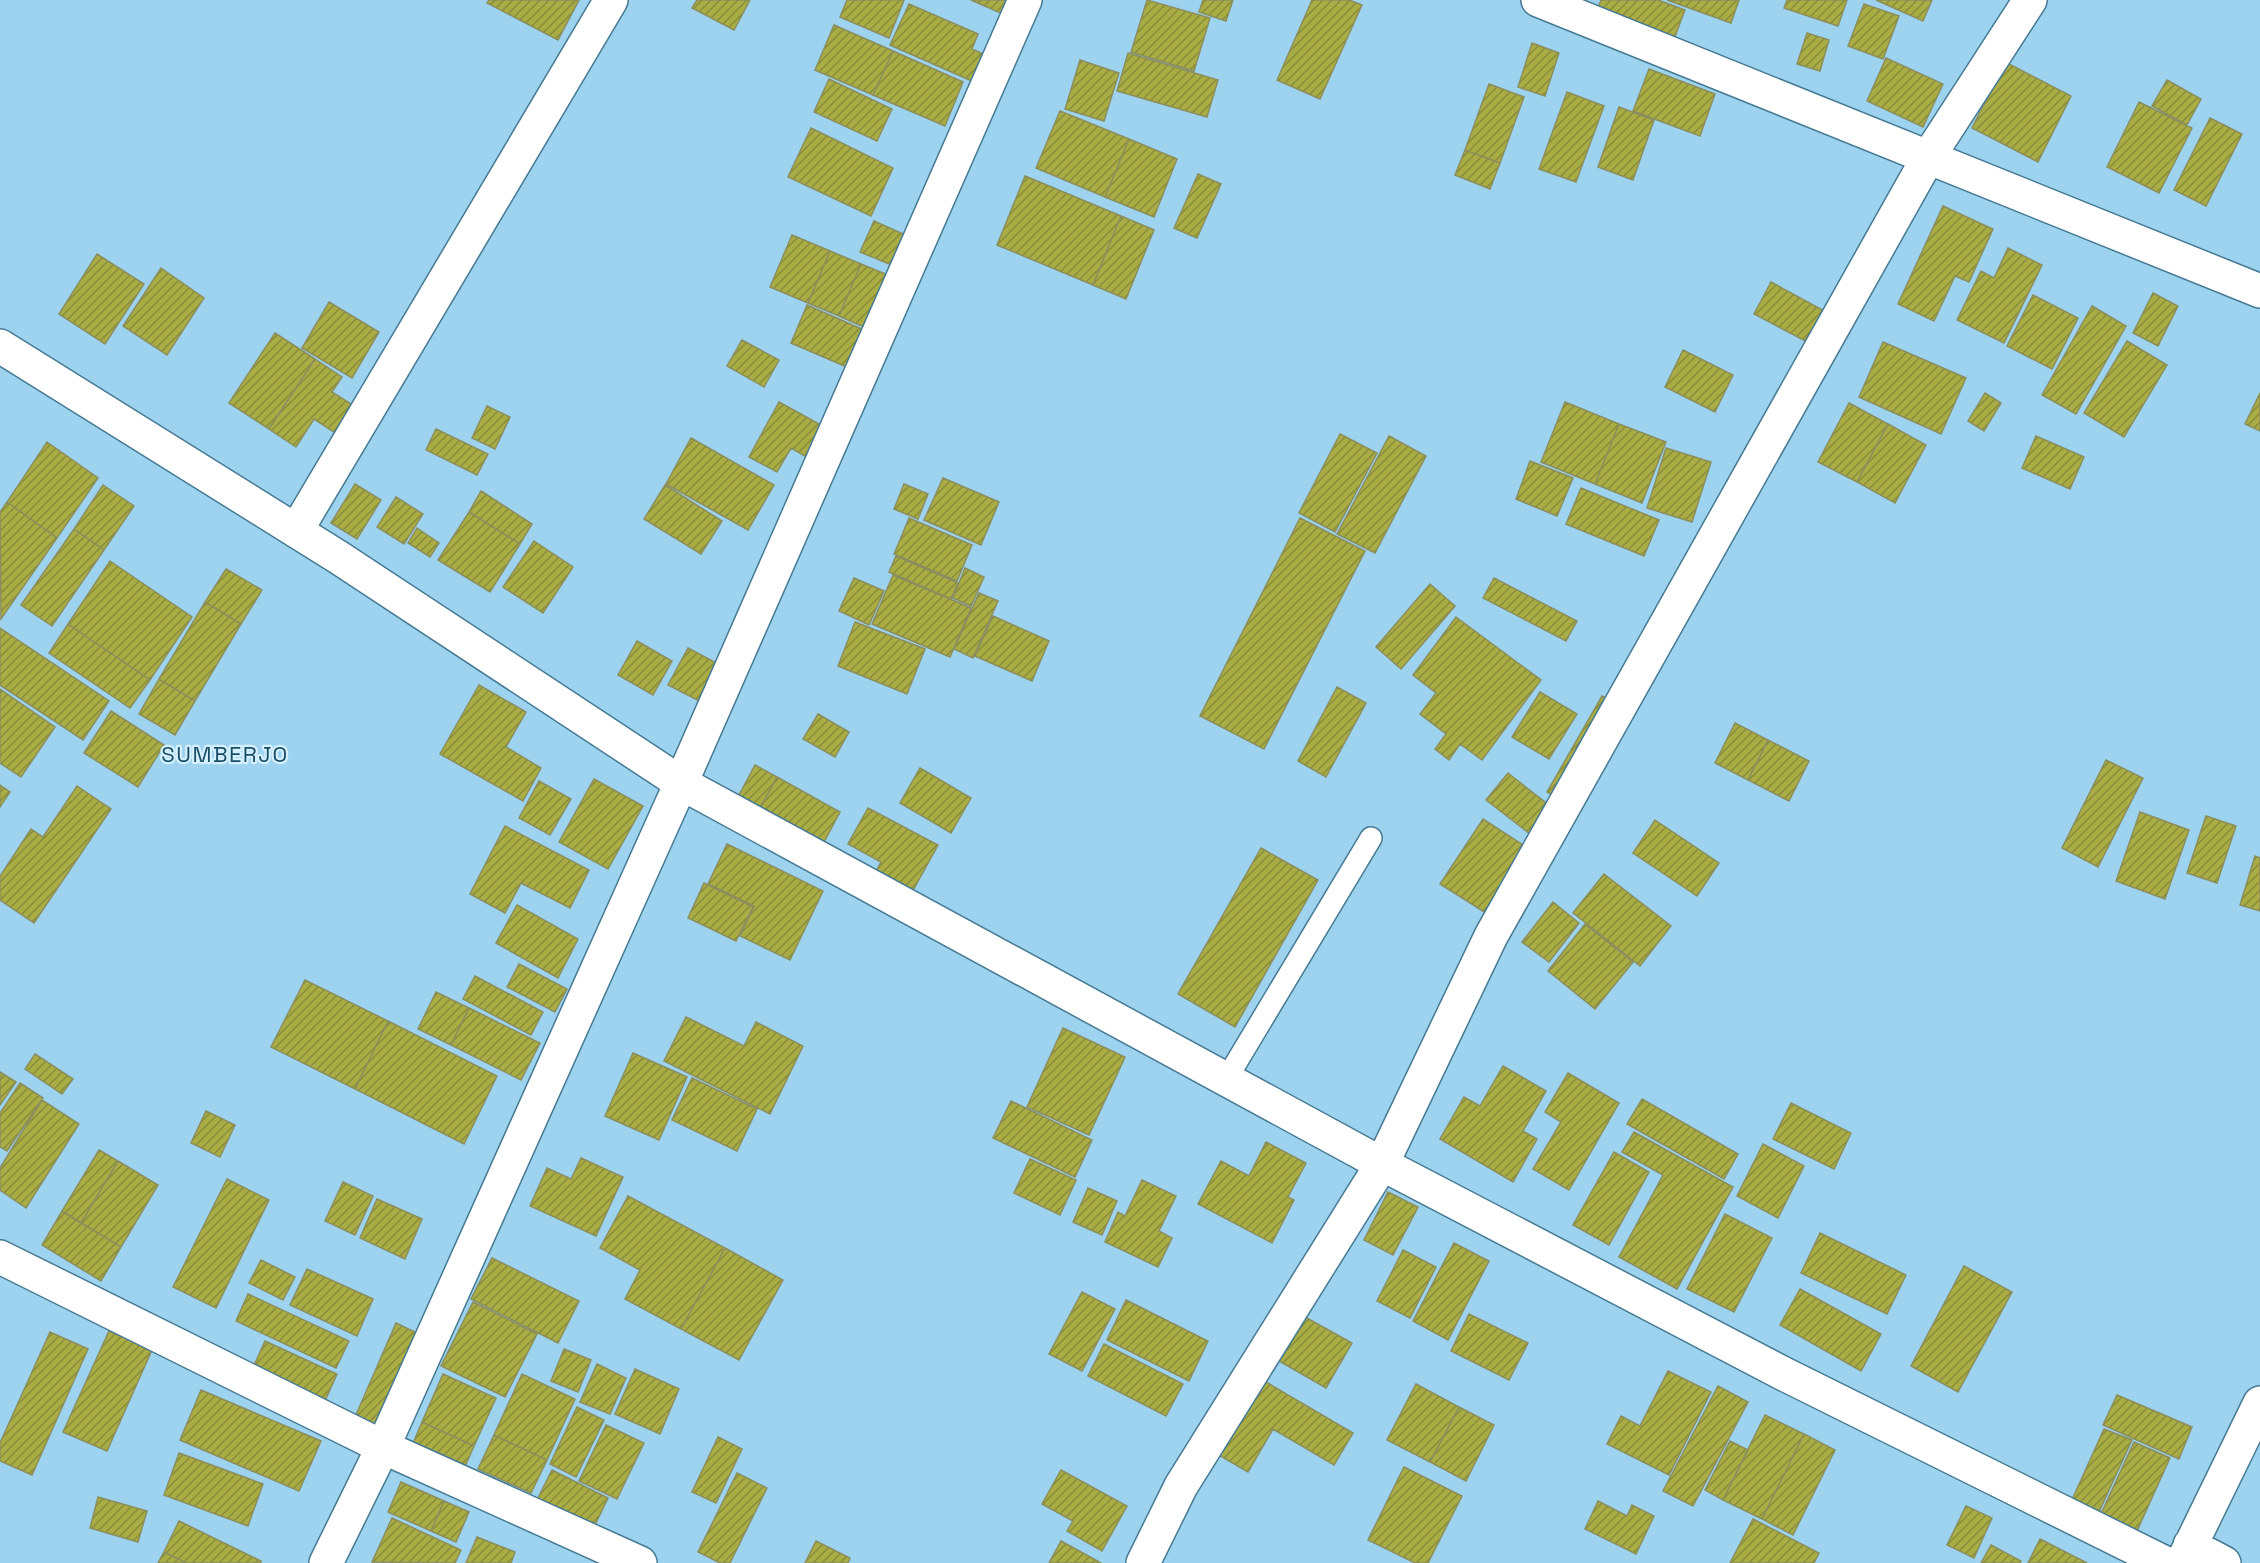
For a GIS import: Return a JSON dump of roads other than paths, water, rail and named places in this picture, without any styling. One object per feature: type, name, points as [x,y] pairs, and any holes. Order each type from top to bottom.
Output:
[{"type":"street","points":[[296,531],[611,0]]},
{"type":"street","points":[[326,1563],[383,1447],[681,783],[1025,0]]},
{"type":"street","points":[[1538,0],[1586,9],[1929,156],[2260,291]]},
{"type":"street","points":[[1143,1563],[1181,1486],[1382,1164],[1491,936],[1929,156],[2030,0]]},
{"type":"street","points":[[0,346],[296,531],[681,783],[1382,1164],[1786,1375],[2179,1557],[2224,1563]]},
{"type":"street","points":[[0,1257],[383,1447],[640,1563]]},
{"type":"street","points":[[2179,1557],[2260,1402]]},
{"type":"lane","points":[[1227,1078],[1371,838]]},
{"type":"district","name":"SUMBERJO","points":[[225,754]]}]
